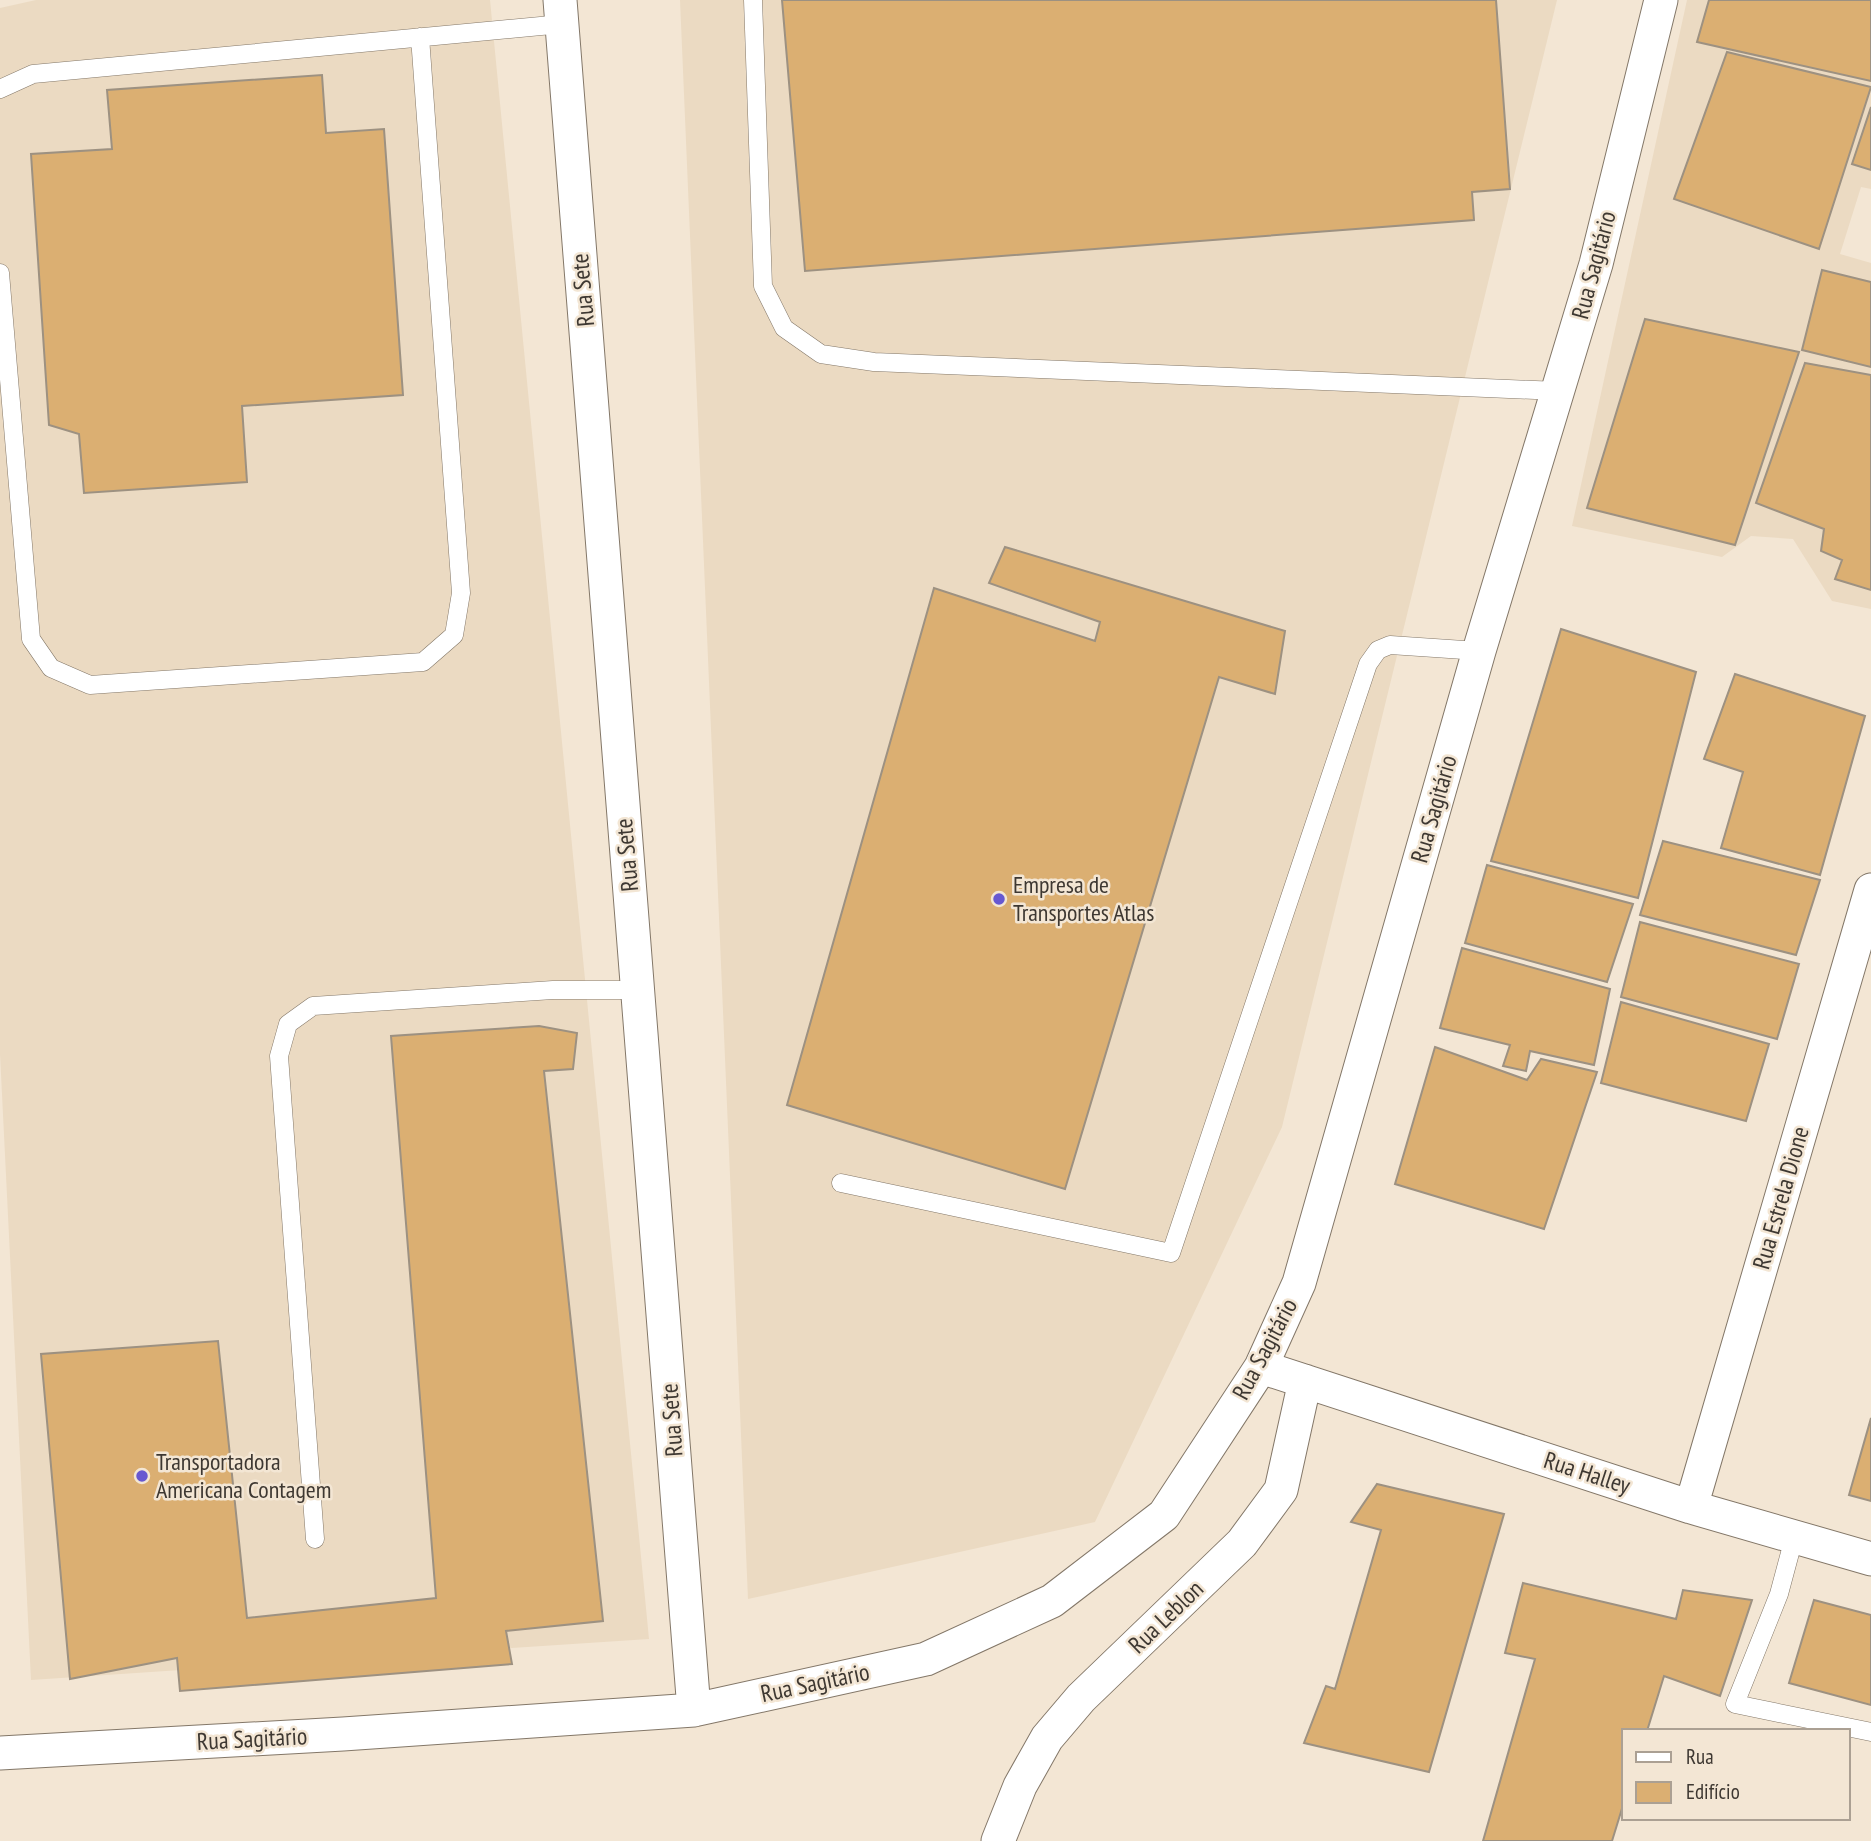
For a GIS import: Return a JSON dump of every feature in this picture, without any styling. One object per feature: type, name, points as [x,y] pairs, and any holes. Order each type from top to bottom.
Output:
[{"type":"street","name":"Rua Sagitário","points":[[0,1752],[342,1734],[694,1710],[926,1659],[1052,1601],[1164,1515],[1261,1367],[1299,1283],[1479,651],[1596,264],[1661,0]]},
{"type":"street","name":"Rua Sete","points":[[561,12],[694,1710]]},
{"type":"street","name":"Rua Estrela Dione","points":[[1691,1507],[1871,890]]},
{"type":"street","name":"Rua Halley","points":[[1261,1367],[1691,1507],[1871,1559]]},
{"type":"street","name":"Rua Leblon","points":[[999,1841],[1020,1786],[1047,1738],[1082,1698],[1242,1543],[1281,1490],[1305,1381]]},
{"type":"lane","points":[[753,0],[764,286],[784,328],[821,354],[888,362],[1558,391]]},
{"type":"lane","points":[[0,89],[33,74],[420,37],[561,12]]},
{"type":"lane","points":[[0,272],[31,639],[51,668],[90,685],[423,662],[454,635],[461,593],[420,37]]},
{"type":"lane","points":[[841,1183],[1171,1253],[1368,664],[1378,650],[1390,645],[1479,651]]},
{"type":"lane","points":[[315,1539],[279,1056],[288,1024],[313,1006],[553,990],[638,990]]},
{"type":"lane","points":[[1794,1538],[1779,1594],[1735,1704],[1871,1732]]},
{"type":"shaded area","points":[[36,0],[490,0],[649,1639],[31,1680],[0,1054],[0,8]]},
{"type":"shaded area","points":[[680,0],[1557,0],[1282,1127],[1095,1522],[748,1599]]},
{"type":"shaded area","points":[[1687,0],[1871,0],[1871,189],[1861,187],[1840,254],[1871,263],[1871,609],[1832,601],[1793,539],[1751,536],[1722,557],[1572,526]]},
{"type":"building","points":[[782,0],[1496,0],[1510,189],[1472,192],[1474,220],[805,271]]},
{"type":"building","points":[[1709,0],[1871,0],[1871,81],[1697,42]]},
{"type":"building","points":[[1727,52],[1871,87],[1819,249],[1674,199]]},
{"type":"building","points":[[322,75],[326,133],[384,129],[403,395],[242,406],[247,482],[84,493],[79,434],[49,425],[31,154],[112,149],[107,90]]},
{"type":"building","points":[[1871,107],[1871,170],[1852,164]]},
{"type":"building","points":[[1822,270],[1871,282],[1871,367],[1802,350]]},
{"type":"building","points":[[1645,319],[1799,352],[1735,545],[1587,508]]},
{"type":"building","points":[[1805,363],[1871,375],[1871,590],[1835,579],[1842,560],[1821,551],[1824,529],[1756,503]]},
{"type":"building","name":"Empresa de Transportes Atlas","points":[[1005,547],[1285,631],[1275,694],[1219,677],[1065,1189],[787,1105],[934,588],[1095,641],[1100,622],[989,583]]},
{"type":"building","points":[[1561,629],[1696,672],[1638,898],[1491,861]]},
{"type":"building","points":[[1735,674],[1865,716],[1820,875],[1721,848],[1743,772],[1704,759]]},
{"type":"building","points":[[1663,841],[1820,880],[1796,955],[1640,915]]},
{"type":"building","points":[[1487,865],[1633,904],[1607,982],[1465,943]]},
{"type":"building","points":[[1640,922],[1799,964],[1777,1039],[1621,997]]},
{"type":"building","points":[[1462,948],[1610,989],[1594,1065],[1530,1051],[1526,1071],[1503,1066],[1510,1045],[1440,1028]]},
{"type":"building","points":[[1621,1002],[1769,1044],[1746,1121],[1601,1083]]},
{"type":"building","name":"Transportadora Americana Contagem","points":[[539,1026],[577,1033],[573,1069],[544,1071],[603,1621],[506,1631],[512,1664],[180,1691],[177,1658],[70,1679],[41,1354],[218,1341],[247,1618],[436,1598],[391,1036]]},
{"type":"building","points":[[1435,1047],[1527,1080],[1541,1059],[1597,1072],[1544,1229],[1395,1184]]},
{"type":"building","points":[[1871,1418],[1871,1501],[1849,1495]]},
{"type":"building","points":[[1377,1484],[1504,1514],[1429,1772],[1304,1743],[1326,1686],[1335,1689],[1381,1530],[1351,1522]]},
{"type":"building","points":[[1523,1583],[1676,1619],[1683,1590],[1752,1600],[1720,1696],[1664,1676],[1648,1729],[1622,1729],[1622,1808],[1612,1841],[1483,1841],[1535,1659],[1505,1653]]},
{"type":"building","points":[[1814,1600],[1871,1615],[1871,1705],[1789,1683]]},
{"type":"place","name":"Empresa de Transportes Atlas","points":[[999,899]]},
{"type":"place","name":"Transportadora Americana Contagem","points":[[142,1476]]}]
